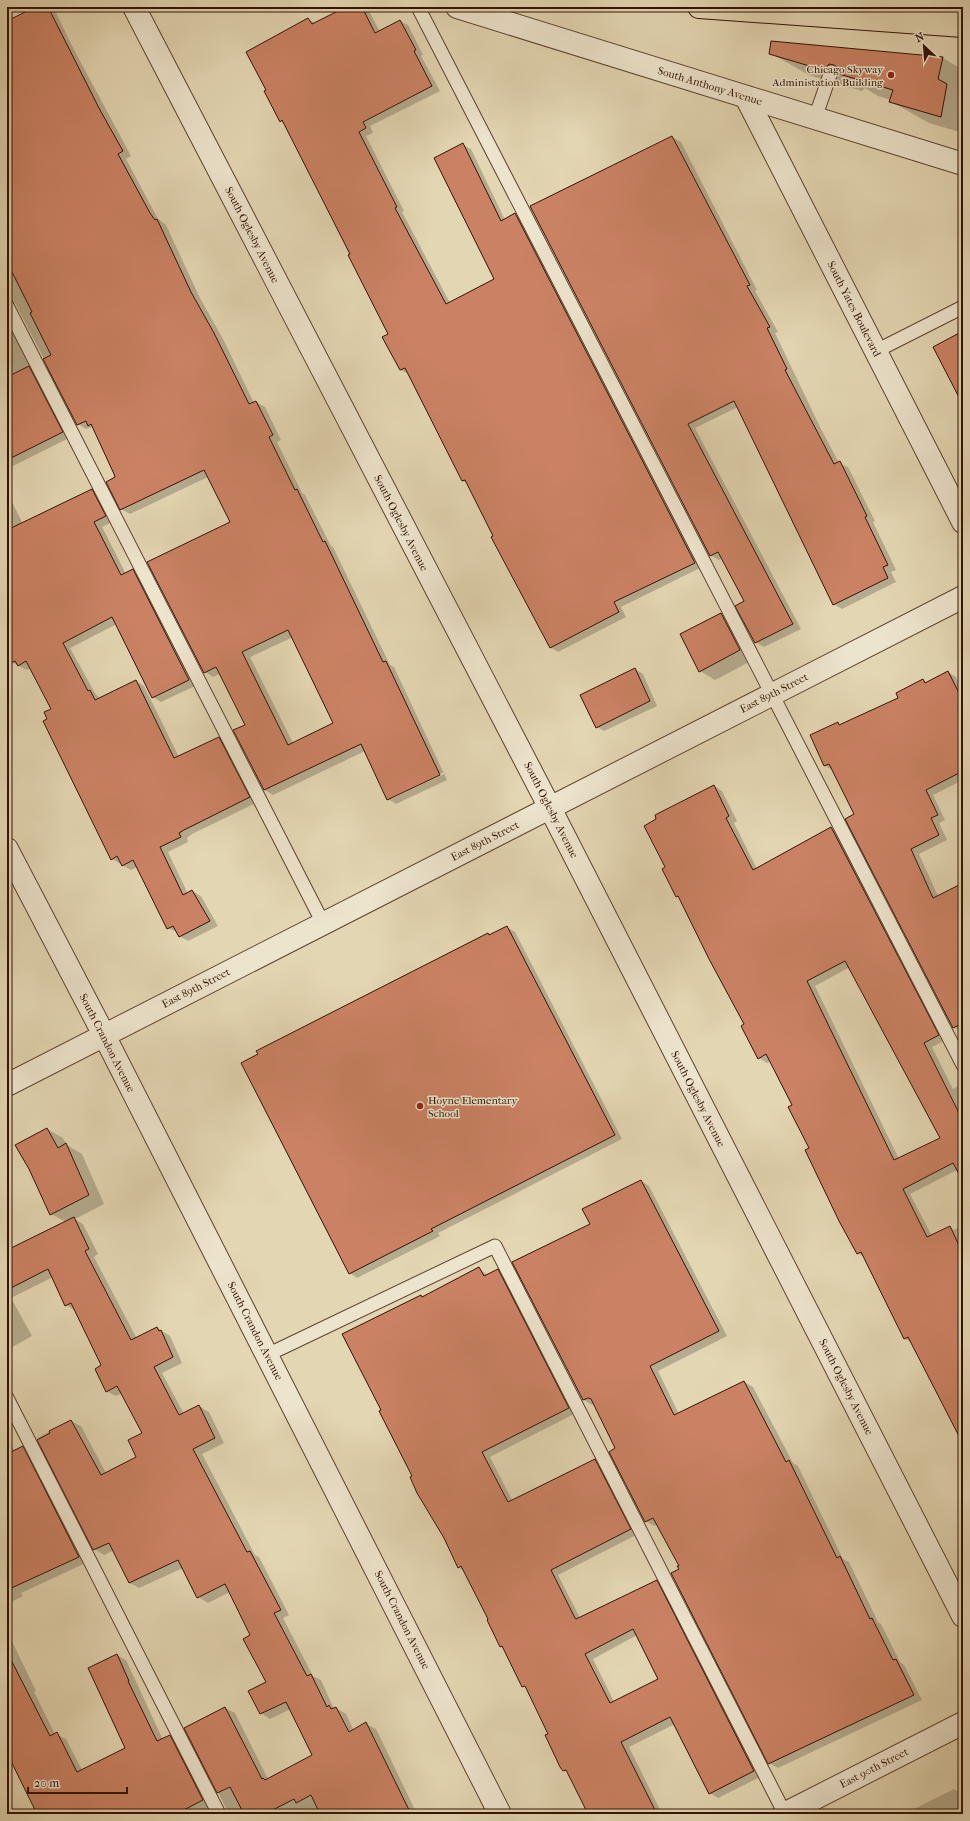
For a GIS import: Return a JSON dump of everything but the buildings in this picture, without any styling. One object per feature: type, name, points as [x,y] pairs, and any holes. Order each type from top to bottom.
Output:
[{"type":"highway","points":[[699,7],[963,26]]},
{"type":"highway","points":[[864,7],[963,20]]},
{"type":"highway","points":[[926,7],[963,14]]},
{"type":"street","name":"South Oglesby Avenue","points":[[134,7],[550,808],[963,1616]]},
{"type":"street","name":"South Anthony Avenue","points":[[457,7],[963,164]]},
{"type":"street","name":"South Yates Boulevard","points":[[746,97],[963,522]]},
{"type":"street","name":"East 89th Street","points":[[7,1085],[963,597]]},
{"type":"street","name":"South Crandon Avenue","points":[[7,849],[104,1035],[500,1814]]},
{"type":"street","name":"East 90th Street","points":[[785,1814],[963,1723]]},
{"type":"lane","points":[[418,7],[771,695],[963,1065]]},
{"type":"lane","points":[[815,118],[831,72]]},
{"type":"lane","points":[[7,306],[323,923]]},
{"type":"lane","points":[[876,351],[963,306]]},
{"type":"lane","points":[[267,1355],[495,1246],[785,1814]]},
{"type":"lane","points":[[7,1398],[219,1814]]},
{"type":"place","name":"Chicago Skyway Administation Building","points":[[891,75]]},
{"type":"place","name":"Hoyne Elementary School","points":[[420,1106]]}]
